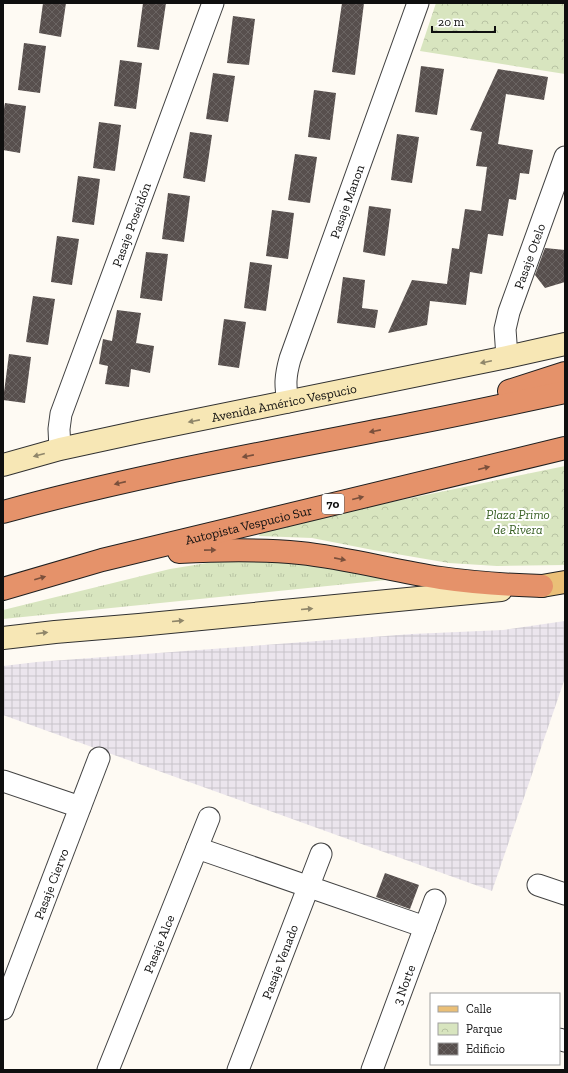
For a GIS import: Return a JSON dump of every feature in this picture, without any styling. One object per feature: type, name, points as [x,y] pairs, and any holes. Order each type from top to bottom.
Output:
[{"type":"highway","points":[[413,424],[565,372]]},
{"type":"highway","points":[[3,512],[158,474],[413,424],[565,392]]},
{"type":"highway","name":"Autopista Vespucio Sur","points":[[3,589],[102,560],[565,448]]},
{"type":"highway","points":[[102,560],[138,555],[211,550],[275,551],[326,556],[441,578],[477,583],[542,586]]},
{"type":"main road","name":"Avenida Américo Vespucio","points":[[3,465],[60,449],[143,431],[565,344]]},
{"type":"main road","points":[[3,638],[542,586],[565,582]]},
{"type":"street","name":"Pasaje Poseidón","points":[[60,449],[59,429],[61,414],[213,3]]},
{"type":"street","name":"Pasaje Manon","points":[[288,402],[285,385],[286,372],[290,359],[418,3]]},
{"type":"street","name":"Pasaje Otelo","points":[[507,357],[505,329],[509,312],[565,157]]},
{"type":"street","name":"Pasaje Ciervo","points":[[3,1009],[99,758]]},
{"type":"street","points":[[3,781],[80,807]]},
{"type":"street","name":"Pasaje Alce","points":[[108,1070],[209,818]]},
{"type":"street","points":[[197,848],[425,927]]},
{"type":"street","name":"Pasaje Venado","points":[[238,1070],[321,854]]},
{"type":"street","points":[[538,885],[565,894]]},
{"type":"street","name":"3 Norte","points":[[372,1070],[435,900]]},
{"type":"shaded area","points":[[565,621],[565,678],[492,891],[3,715],[3,666],[37,662],[412,634],[503,630]]},
{"type":"green space","points":[[436,3],[565,3],[565,74],[420,51]]},
{"type":"green space","name":"Plaza Primo de Rivera","points":[[565,466],[565,565],[497,566],[449,563],[312,538],[259,536],[262,529]]},
{"type":"green space","points":[[268,558],[396,579],[3,619],[3,610],[170,569],[219,561]]},
{"type":"building","points":[[43,3],[66,3],[61,37],[39,33]]},
{"type":"building","points":[[143,3],[166,3],[159,50],[137,47]]},
{"type":"building","points":[[342,3],[364,3],[355,75],[332,72]]},
{"type":"building","points":[[233,16],[255,19],[249,65],[227,63]]},
{"type":"building","points":[[24,43],[46,46],[40,93],[18,90]]},
{"type":"building","points":[[120,60],[142,63],[136,109],[114,106]]},
{"type":"building","points":[[421,66],[444,69],[437,115],[415,112]]},
{"type":"building","points":[[498,69],[548,77],[544,100],[506,94],[498,144],[533,150],[529,174],[520,173],[516,200],[509,199],[503,236],[488,234],[482,274],[470,272],[466,305],[430,301],[427,325],[388,333],[412,280],[447,284],[452,248],[459,249],[465,209],[481,211],[487,167],[476,166],[482,132],[470,130]]},
{"type":"building","points":[[213,73],[235,76],[228,122],[206,119]]},
{"type":"building","points":[[314,90],[336,93],[330,140],[308,137]]},
{"type":"building","points":[[5,103],[26,106],[20,153],[3,150],[3,114]]},
{"type":"building","points":[[99,122],[121,125],[115,171],[93,168]]},
{"type":"building","points":[[190,132],[212,135],[205,182],[183,178]]},
{"type":"building","points":[[397,134],[419,137],[412,183],[391,180]]},
{"type":"building","points":[[295,154],[317,157],[310,203],[288,200]]},
{"type":"building","points":[[78,176],[100,179],[94,225],[72,222]]},
{"type":"building","points":[[168,193],[190,196],[184,242],[162,239]]},
{"type":"building","points":[[369,206],[391,209],[385,256],[363,252]]},
{"type":"building","points":[[272,210],[294,213],[288,259],[266,256]]},
{"type":"building","points":[[57,236],[79,239],[72,285],[51,282]]},
{"type":"building","points":[[545,248],[565,250],[565,282],[545,288],[535,275]]},
{"type":"building","points":[[146,252],[168,254],[162,301],[140,298]]},
{"type":"building","points":[[250,262],[272,265],[266,311],[244,308]]},
{"type":"building","points":[[343,277],[365,280],[362,308],[378,310],[375,328],[337,323]]},
{"type":"building","points":[[33,296],[55,299],[48,345],[26,342]]},
{"type":"building","points":[[117,310],[141,313],[136,343],[154,346],[150,373],[131,369],[129,387],[105,384],[108,366],[99,364],[103,339],[112,341]]},
{"type":"building","points":[[224,319],[246,322],[239,368],[218,365]]},
{"type":"building","points":[[9,354],[31,357],[25,403],[3,400]]},
{"type":"building","points":[[385,873],[419,885],[410,909],[376,897]]}]
